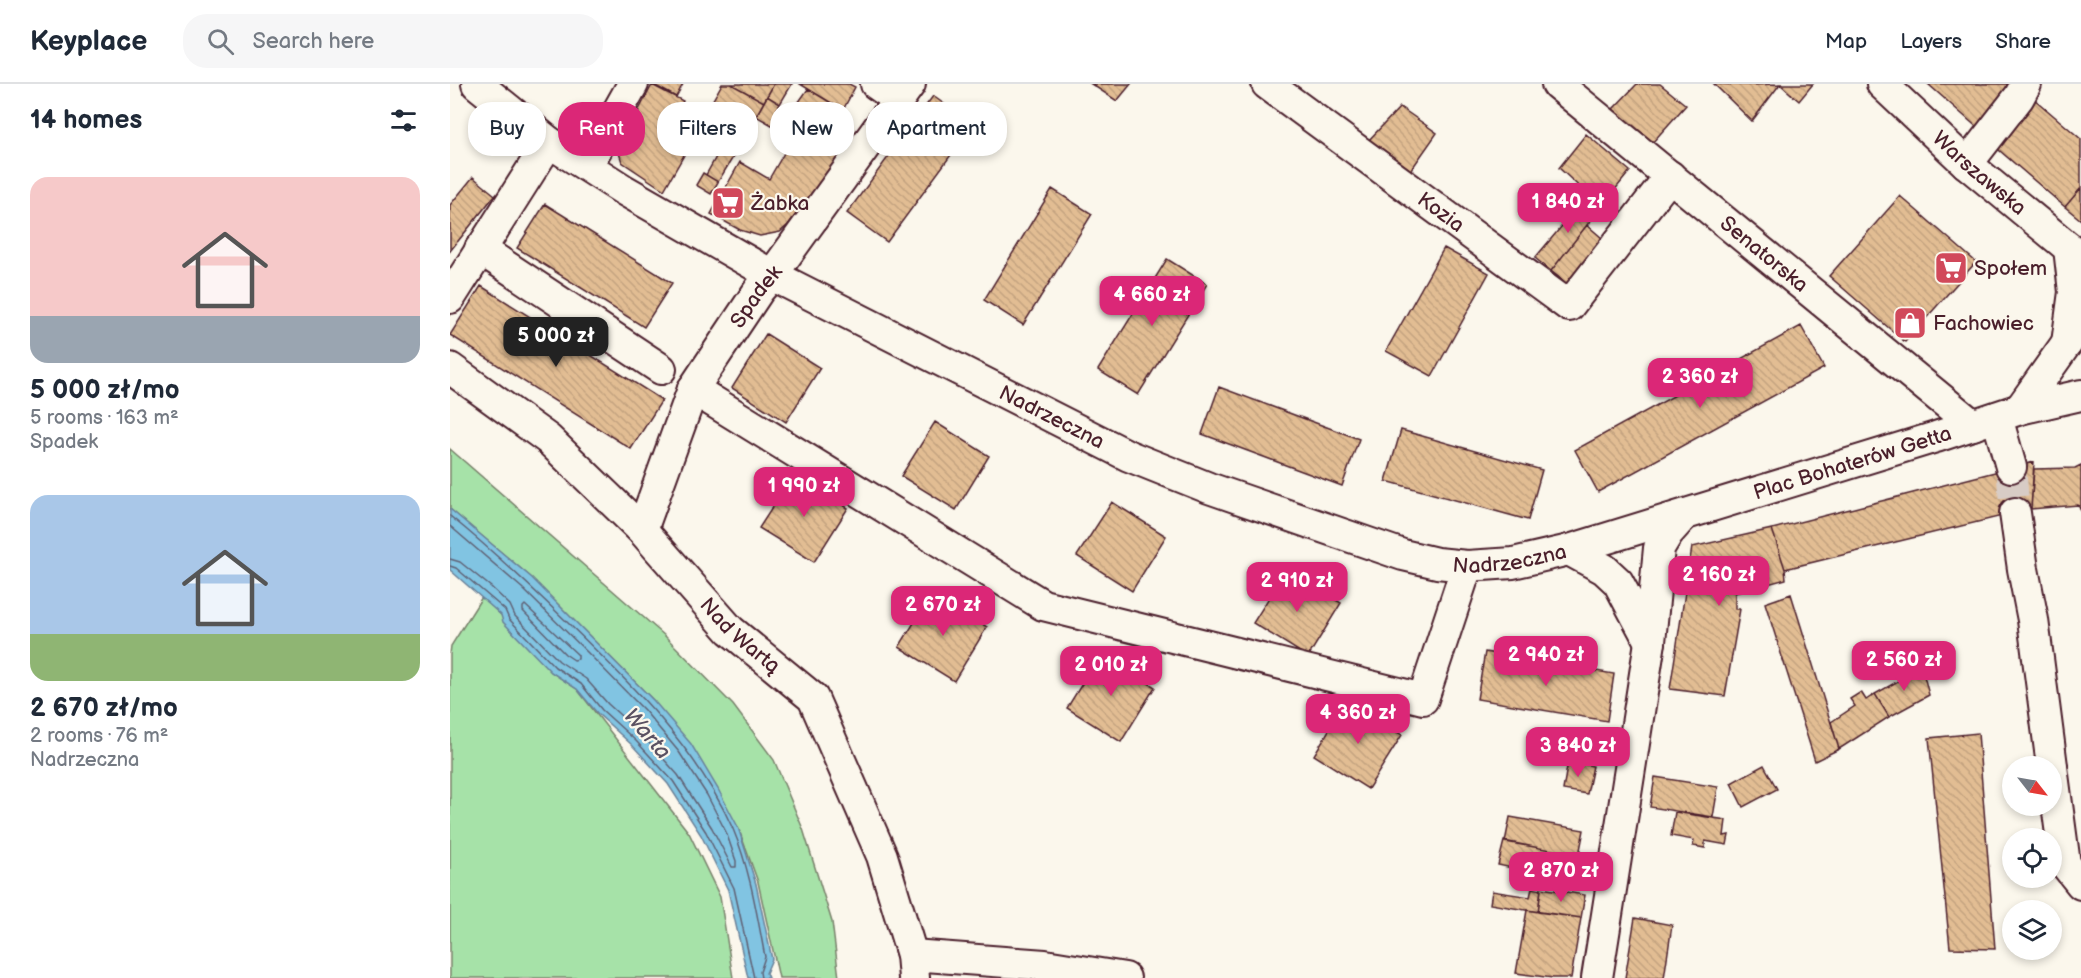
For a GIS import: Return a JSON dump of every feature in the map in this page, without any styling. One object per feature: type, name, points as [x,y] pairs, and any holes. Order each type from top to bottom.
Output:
[{"type":"street","name":"Nadrzeczna","points":[[477,84],[549,142],[624,190],[772,275],[1129,456],[1209,488],[1403,555],[1437,563],[1467,566],[1513,563],[1569,550],[1684,515]]},
{"type":"street","points":[[587,166],[633,84]]},
{"type":"street","name":"Kozia","points":[[1267,84],[1569,306],[1670,176]]},
{"type":"street","name":"Senatorska","points":[[1557,84],[1670,176],[1997,417]]},
{"type":"street","name":"Warszawska","points":[[1881,84],[1967,164],[2075,253]]},
{"type":"street","points":[[1967,164],[2019,97],[2026,84]]},
{"type":"street","name":"Spadek","points":[[642,531],[693,389],[759,290],[772,275],[895,89]]},
{"type":"street","points":[[450,298],[549,142]]},
{"type":"street","points":[[480,249],[661,369]]},
{"type":"street","points":[[2011,467],[1997,417],[2074,333],[2075,253]]},
{"type":"street","name":"Nad Wartą","points":[[450,368],[548,439],[642,531],[730,630],[813,698],[882,856],[913,967]]},
{"type":"street","points":[[693,389],[1043,605],[1423,699],[1467,566]]},
{"type":"street","name":"Plac Bohaterów Getta","points":[[1684,515],[1997,417],[2081,394]]},
{"type":"street","points":[[2015,513],[2033,620],[2051,756]]},
{"type":"street","points":[[1598,978],[1650,642],[1659,548],[1668,533],[1684,515]]},
{"type":"street","points":[[1569,550],[1605,568],[1618,582],[1650,642]]},
{"type":"street","points":[[2059,816],[2065,864],[2081,884]]},
{"type":"street","points":[[913,967],[1045,965],[1116,977]]},
{"type":"green space","points":[[450,449],[665,636],[733,705],[774,760],[803,829],[832,922],[839,978],[779,978],[758,882],[738,827],[654,701],[532,578],[450,509]]},
{"type":"green space","points":[[482,597],[551,672],[577,689],[689,833],[720,897],[733,978],[450,978],[450,655],[451,646]]},
{"type":"water","name":"Warta","points":[[450,509],[532,578],[654,701],[691,744],[738,827],[756,884],[772,959],[766,973],[768,978],[748,978],[728,890],[701,835],[668,784],[632,745],[598,714],[577,689],[551,672],[503,622],[501,615],[450,570]]},
{"type":"building","points":[[652,84],[683,84],[676,97]]},
{"type":"building","points":[[722,84],[731,84],[764,102],[758,113],[758,102],[712,102]]},
{"type":"building","points":[[731,84],[774,84],[764,102]]},
{"type":"building","points":[[774,84],[792,84],[781,102],[767,96]]},
{"type":"building","points":[[800,84],[849,84],[855,87],[847,102],[830,102]]},
{"type":"building","points":[[1091,84],[1131,84],[1117,101]]},
{"type":"building","points":[[1637,84],[1660,84],[1686,105],[1652,143],[1613,109]]},
{"type":"building","points":[[1714,84],[1746,85],[1780,84],[1752,121]]},
{"type":"building","points":[[1780,84],[1813,84],[1799,101]]},
{"type":"building","points":[[1928,84],[2009,84],[2013,87],[1980,130]]},
{"type":"building","points":[[652,85],[683,101],[657,102],[657,156],[683,156],[664,190],[622,162],[620,156],[645,156],[645,102],[643,102]]},
{"type":"building","points":[[808,89],[830,102],[799,102]]},
{"type":"building","points":[[767,96],[777,102],[770,102],[770,124],[758,117],[758,112]]},
{"type":"building","points":[[933,96],[941,102],[929,102]]},
{"type":"building","points":[[2033,98],[2081,139],[2081,188],[2065,207],[1993,145]]},
{"type":"building","points":[[1400,107],[1437,133],[1411,170],[1369,140]]},
{"type":"building","points":[[1586,134],[1630,171],[1601,207],[1559,168]]},
{"type":"building","points":[[716,156],[734,156],[718,182],[706,175]]},
{"type":"building","points":[[782,156],[840,156],[788,225],[780,232],[760,236],[740,230],[711,214],[740,162],[769,179]]},
{"type":"building","points":[[889,156],[950,156],[887,242],[847,213]]},
{"type":"building","points":[[703,173],[718,182],[711,194],[696,185]]},
{"type":"building","points":[[473,177],[495,195],[450,251],[450,205]]},
{"type":"building","points":[[2081,188],[2081,220],[2065,207]]},
{"type":"building","points":[[1052,189],[1092,214],[1023,325],[984,300]]},
{"type":"building","points":[[1588,195],[1601,207],[1551,271],[1535,258]]},
{"type":"building","points":[[1900,196],[1976,262],[1905,342],[1829,276]]},
{"type":"building","points":[[545,204],[672,283],[644,327],[517,248]]},
{"type":"building","points":[[1587,225],[1603,239],[1574,289],[1551,271]]},
{"type":"building","points":[[1444,248],[1489,273],[1432,376],[1386,351]]},
{"type":"building","points":[[1167,259],[1207,284],[1138,395],[1098,370]]},
{"type":"building","points":[[481,286],[662,400],[631,449],[450,335]]},
{"type":"building","points":[[1801,326],[1824,368],[1598,492],[1575,450]]},
{"type":"building","points":[[766,334],[820,368],[786,422],[732,388]]},
{"type":"building","points":[[1219,387],[1359,439],[1342,486],[1202,434]]},
{"type":"building","points":[[935,422],[989,456],[956,510],[901,476]]},
{"type":"building","points":[[1401,430],[1542,470],[1528,520],[1386,481]]},
{"type":"building","points":[[2034,462],[2031,509],[1785,569],[1772,529]]},
{"type":"building","points":[[2081,465],[2081,511],[2078,505],[2031,509],[2034,469],[2075,468]]},
{"type":"building","points":[[794,474],[848,508],[814,562],[759,528]]},
{"type":"building","points":[[1112,502],[1166,536],[1132,591],[1077,556]]},
{"type":"building","points":[[1772,529],[1786,579],[1735,593],[1735,609],[1740,609],[1725,696],[1670,689],[1692,547]]},
{"type":"building","points":[[1287,569],[1341,603],[1308,657],[1253,623]]},
{"type":"building","points":[[933,592],[987,627],[954,681],[899,647]]},
{"type":"building","points":[[1791,594],[1839,749],[1815,761],[1765,603]]},
{"type":"building","points":[[1485,652],[1614,674],[1607,721],[1477,699]]},
{"type":"building","points":[[1101,653],[1155,687],[1121,742],[1067,708]]},
{"type":"building","points":[[1905,666],[1909,675],[1922,668],[1929,695],[1889,717],[1875,694],[1900,680],[1895,672]]},
{"type":"building","points":[[1861,692],[1866,700],[1875,694],[1889,717],[1839,749],[1831,722],[1855,706],[1850,699]]},
{"type":"building","points":[[1347,700],[1402,735],[1368,789],[1314,755]]},
{"type":"building","points":[[1978,733],[1995,949],[1950,948],[1929,738]]},
{"type":"building","points":[[1568,761],[1593,766],[1587,794],[1563,790]]},
{"type":"building","points":[[1764,765],[1777,789],[1743,807],[1731,783]]},
{"type":"building","points":[[1655,777],[1718,787],[1713,817],[1650,807]]},
{"type":"building","points":[[1675,812],[1726,820],[1724,836],[1729,835],[1727,845],[1705,841],[1705,848],[1693,846],[1694,840],[1671,836]]},
{"type":"building","points":[[1510,817],[1584,830],[1579,855],[1505,842]]},
{"type":"building","points":[[1504,841],[1555,851],[1549,876],[1498,865]]},
{"type":"building","points":[[1555,851],[1591,857],[1587,881],[1550,874]]},
{"type":"building","points":[[1532,888],[1541,890],[1538,912],[1490,904],[1492,891],[1530,897]]},
{"type":"building","points":[[1541,888],[1585,895],[1581,918],[1538,912]]},
{"type":"building","points":[[1527,910],[1581,918],[1571,978],[1516,973]]},
{"type":"building","points":[[1635,918],[1672,925],[1664,978],[1625,978]]},
{"type":"tunnel","points":[[2011,467],[2015,513]]},
{"type":"place","name":"Żabka","points":[[728,203]]},
{"type":"place","name":"Społem","points":[[1951,268]]},
{"type":"place","name":"Fachowiec","points":[[1910,323]]}]
